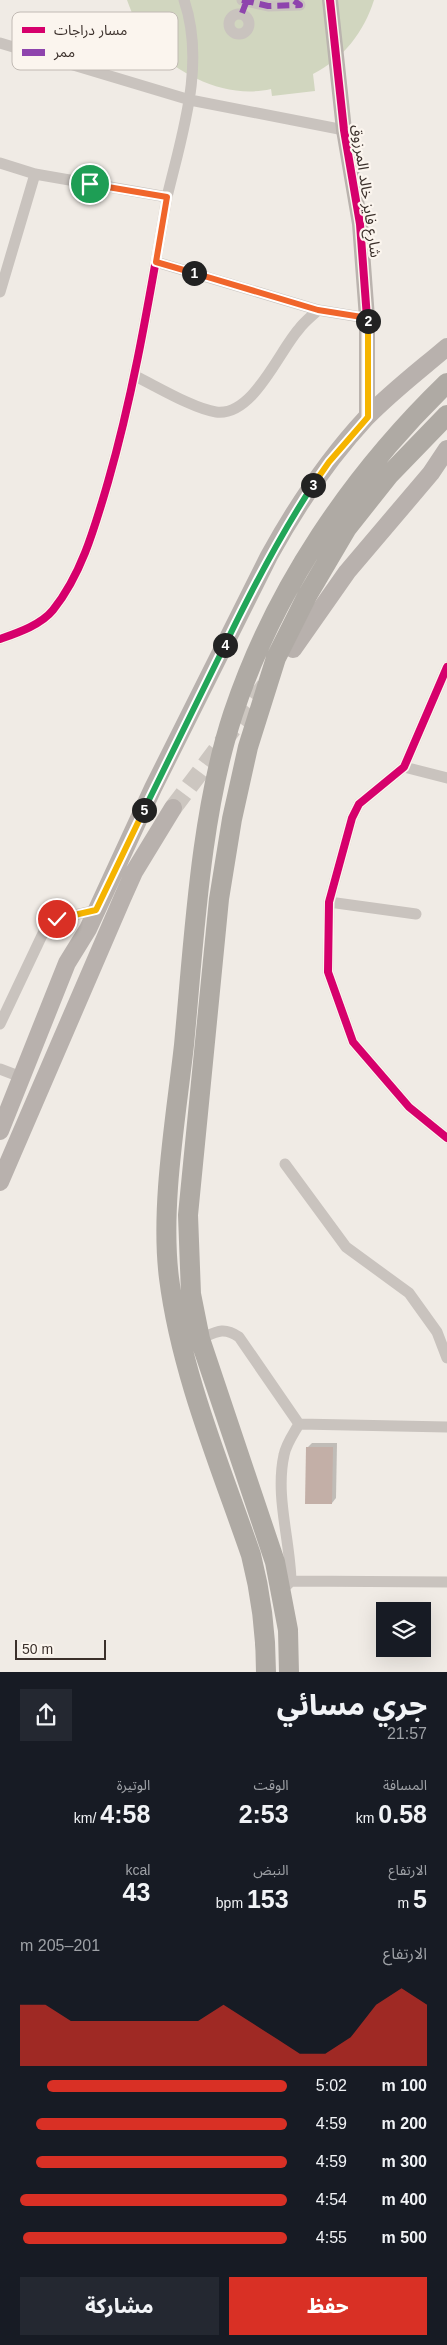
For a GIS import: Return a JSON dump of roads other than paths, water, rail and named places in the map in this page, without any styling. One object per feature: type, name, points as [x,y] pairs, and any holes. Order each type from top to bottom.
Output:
[{"type":"highway","points":[[266,1672],[266,1654],[258,1579],[252,1556],[186,1362],[174,1315],[168,1273],[167,1212],[192,961],[209,822],[233,715],[275,612],[322,533],[347,496],[388,444],[447,383]]},
{"type":"highway","points":[[290,1672],[286,1586],[275,1562],[200,1339],[191,1294],[188,1215],[219,899],[232,819],[248,747],[276,658],[322,569],[347,528],[389,475],[447,415]]},
{"type":"main road","points":[[0,1131],[67,963],[96,910],[153,788],[269,556],[289,521],[329,462],[368,417],[447,347]]},
{"type":"main road","points":[[293,649],[347,572],[431,473],[447,449]]},
{"type":"main road","points":[[0,1182],[134,872],[173,808]]},
{"type":"street","points":[[0,639],[26,630],[52,612],[69,584],[88,546],[124,424],[135,376],[167,197],[190,100],[192,34],[184,0]]},
{"type":"street","points":[[242,13],[245,0],[268,6],[300,4],[293,0]]},
{"type":"street","name":"شارع فايز خالد المرزوق","points":[[330,0],[344,130],[358,209],[368,318],[368,417]]},
{"type":"street","points":[[0,43],[12,47]]},
{"type":"street","points":[[90,70],[190,100],[344,130]]},
{"type":"street","points":[[0,163],[34,174],[167,197]]},
{"type":"street","points":[[0,292],[34,174]]},
{"type":"street","points":[[156,262],[318,310],[368,318]]},
{"type":"street","points":[[135,376],[202,408],[217,413],[233,409],[248,400],[298,329],[318,310]]},
{"type":"street","points":[[431,473],[447,461]]},
{"type":"street","points":[[447,667],[404,767],[359,804],[352,818],[329,902],[328,972],[353,1042],[410,1107],[447,1138]]},
{"type":"street","points":[[404,767],[447,778]]},
{"type":"street","points":[[329,902],[416,914]]},
{"type":"street","points":[[0,1024],[45,929],[57,919],[96,910]]},
{"type":"street","points":[[0,1069],[21,1077]]},
{"type":"street","points":[[284,1164],[346,1247],[409,1293],[438,1332],[447,1358]]},
{"type":"street","points":[[200,1339],[220,1330],[229,1330],[239,1337],[299,1424]]},
{"type":"street","points":[[299,1424],[447,1427]]},
{"type":"street","points":[[299,1424],[284,1453],[281,1484],[290,1552],[286,1586],[447,1582]]},
{"type":"tunnel","points":[[173,808],[265,686]]}]
